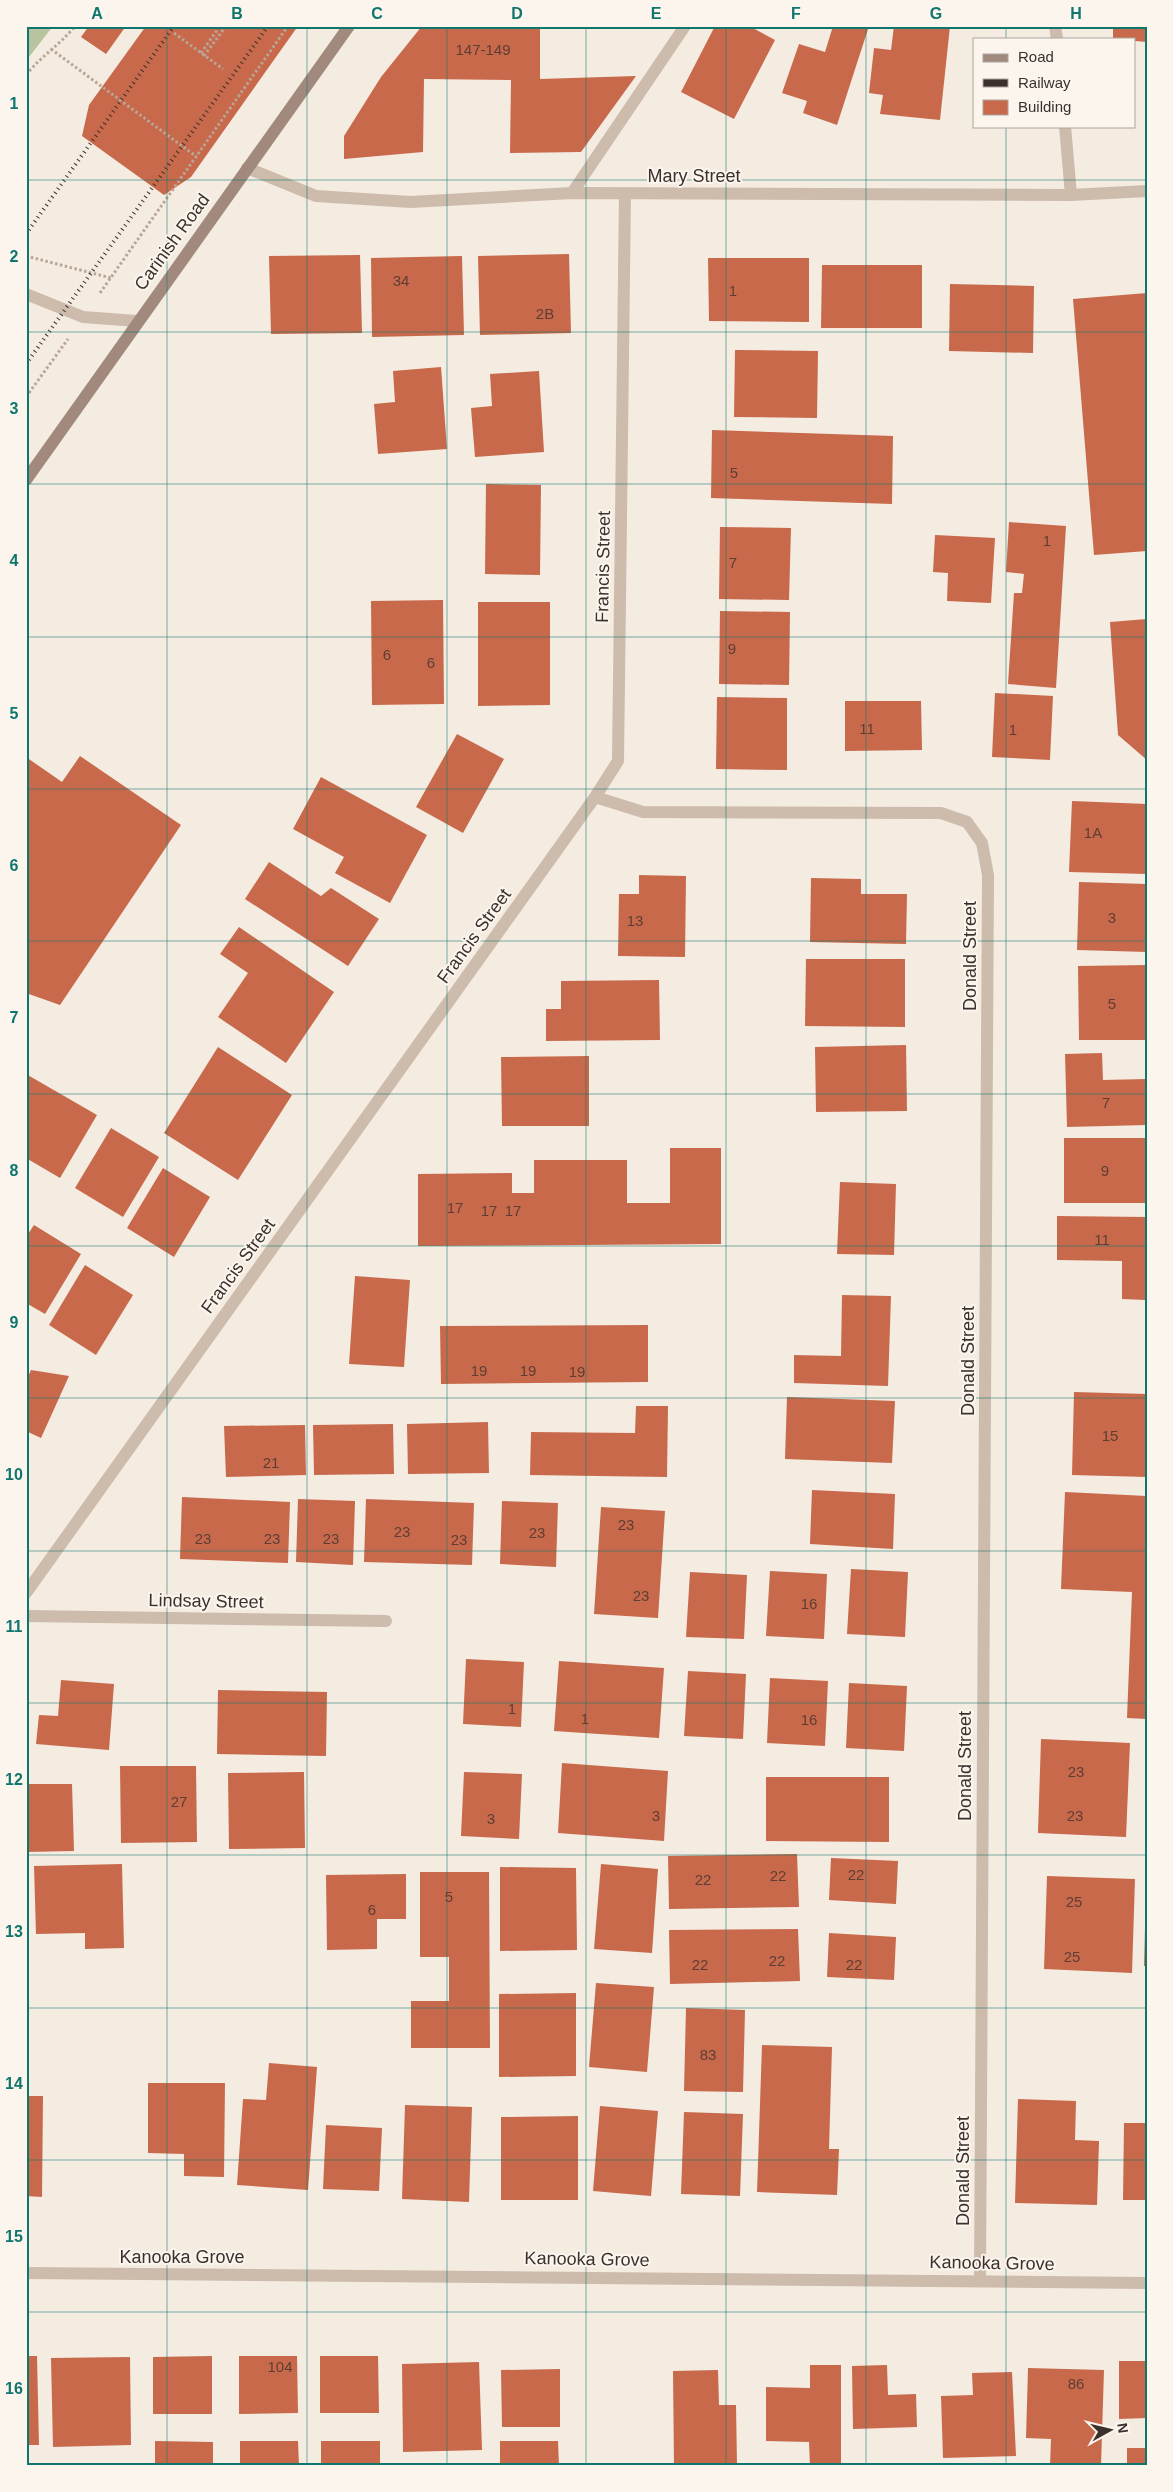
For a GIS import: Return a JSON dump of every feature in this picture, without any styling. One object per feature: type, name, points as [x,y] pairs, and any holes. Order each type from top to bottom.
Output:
[{"type":"street","name":"Carinish Road","points":[[26,480],[137,321],[349,26]]},
{"type":"street","points":[[572,193],[685,26]]},
{"type":"street","points":[[1064,128],[1071,195]]},
{"type":"street","name":"Mary Street","points":[[247,168],[316,196],[411,202],[572,193],[1071,195],[1147,191]]},
{"type":"street","name":"Francis Street","points":[[26,1593],[595,797],[618,761],[625,193]]},
{"type":"street","points":[[26,294],[83,318],[137,321]]},
{"type":"street","name":"Donald Street","points":[[595,797],[643,812],[941,813],[967,822],[982,843],[988,876],[980,2280]]},
{"type":"street","name":"Lindsay Street","points":[[26,1616],[386,1621]]},
{"type":"street","name":"Kanooka Grove","points":[[26,2273],[980,2280],[1147,2283]]},
{"type":"path","points":[[26,75],[40,58],[64,40],[74,26]]},
{"type":"path","points":[[203,55],[220,26]]},
{"type":"path","points":[[203,55],[226,26]]},
{"type":"path","points":[[26,397],[288,26]]},
{"type":"path","points":[[174,33],[223,69]]},
{"type":"path","points":[[51,50],[197,157]]},
{"type":"path","points":[[26,256],[111,278]]},
{"type":"green space","points":[[26,26],[53,26],[26,61]]},
{"type":"building","points":[[89,26],[126,26],[106,54],[81,37]]},
{"type":"building","points":[[146,26],[298,26],[191,177],[164,195],[82,136],[89,105]]},
{"type":"building","points":[[422,26],[540,26],[540,79],[636,76],[581,152],[510,153],[511,80],[424,79],[423,152],[344,159],[344,136],[381,77]]},
{"type":"building","points":[[715,26],[749,26],[775,40],[734,119],[681,92]]},
{"type":"building","points":[[833,26],[869,26],[837,125],[803,113],[807,101],[782,93],[799,44],[825,52]]},
{"type":"building","points":[[894,26],[917,29],[917,26],[950,26],[940,120],[880,114],[883,95],[869,93],[874,48],[891,50]]},
{"type":"building","points":[[1113,26],[1147,26],[1147,42],[1136,41],[1136,38],[1113,38]]},
{"type":"building","points":[[569,254],[571,333],[480,335],[478,256]]},
{"type":"building","points":[[360,255],[362,333],[271,334],[269,256]]},
{"type":"building","points":[[462,256],[464,335],[372,337],[371,258]]},
{"type":"building","points":[[708,258],[809,258],[809,322],[709,321]]},
{"type":"building","points":[[822,265],[922,265],[922,328],[821,328]]},
{"type":"building","points":[[950,284],[1034,286],[1033,353],[949,351]]},
{"type":"building","points":[[1147,293],[1147,551],[1094,555],[1073,299]]},
{"type":"building","points":[[735,350],[818,351],[817,418],[734,417]]},
{"type":"building","points":[[441,367],[447,449],[378,454],[374,404],[395,402],[393,371]]},
{"type":"building","points":[[539,371],[544,452],[475,457],[471,408],[492,406],[490,374]]},
{"type":"building","points":[[712,430],[893,436],[892,504],[711,498]]},
{"type":"building","points":[[486,484],[541,485],[540,575],[485,574]]},
{"type":"building","points":[[1009,522],[1066,526],[1056,688],[1008,684],[1014,593],[1022,593],[1024,574],[1006,572]]},
{"type":"building","points":[[720,527],[791,528],[789,600],[719,599]]},
{"type":"building","points":[[935,535],[995,538],[991,603],[947,601],[948,573],[933,572]]},
{"type":"building","points":[[443,600],[444,704],[372,705],[371,601]]},
{"type":"building","points":[[478,602],[550,602],[550,705],[478,706]]},
{"type":"building","points":[[720,611],[790,612],[789,685],[719,684]]},
{"type":"building","points":[[1147,619],[1147,760],[1118,735],[1110,622]]},
{"type":"building","points":[[995,693],[1053,696],[1050,760],[992,757]]},
{"type":"building","points":[[717,697],[787,698],[787,770],[716,769]]},
{"type":"building","points":[[845,701],[921,701],[922,750],[845,751]]},
{"type":"building","points":[[457,734],[504,759],[463,833],[416,807]]},
{"type":"building","points":[[80,756],[181,825],[60,1005],[26,993],[26,757],[62,782]]},
{"type":"building","points":[[321,777],[427,835],[390,903],[335,873],[344,857],[293,829]]},
{"type":"building","points":[[1072,801],[1147,804],[1147,874],[1069,872]]},
{"type":"building","points":[[269,862],[321,896],[331,888],[379,919],[348,966],[245,899]]},
{"type":"building","points":[[639,875],[686,876],[685,957],[618,956],[619,894],[639,894]]},
{"type":"building","points":[[811,878],[861,879],[861,894],[907,894],[906,944],[810,942]]},
{"type":"building","points":[[1079,882],[1147,884],[1147,952],[1077,950]]},
{"type":"building","points":[[239,927],[334,992],[286,1063],[218,1017],[248,973],[220,954]]},
{"type":"building","points":[[806,959],[905,959],[905,1027],[805,1026]]},
{"type":"building","points":[[1147,965],[1147,1040],[1079,1040],[1078,966]]},
{"type":"building","points":[[659,980],[660,1040],[546,1041],[546,1009],[561,1009],[561,981]]},
{"type":"building","points":[[906,1045],[907,1111],[816,1112],[815,1047]]},
{"type":"building","points":[[218,1047],[292,1095],[238,1180],[164,1133]]},
{"type":"building","points":[[1102,1053],[1103,1080],[1147,1079],[1147,1125],[1067,1127],[1065,1054]]},
{"type":"building","points":[[589,1056],[589,1126],[502,1126],[501,1057]]},
{"type":"building","points":[[26,1074],[97,1115],[60,1178],[26,1158]]},
{"type":"building","points":[[111,1128],[159,1157],[123,1217],[75,1188]]},
{"type":"building","points":[[1064,1138],[1147,1138],[1147,1203],[1064,1203]]},
{"type":"building","points":[[670,1148],[721,1148],[721,1244],[418,1246],[418,1174],[512,1173],[512,1193],[534,1193],[534,1160],[627,1160],[627,1203],[670,1203]]},
{"type":"building","points":[[163,1168],[210,1197],[174,1257],[127,1228]]},
{"type":"building","points":[[840,1182],[896,1184],[894,1255],[837,1254]]},
{"type":"building","points":[[1057,1216],[1147,1217],[1147,1300],[1122,1299],[1122,1261],[1057,1260]]},
{"type":"building","points":[[34,1225],[81,1254],[45,1314],[26,1303],[26,1237]]},
{"type":"building","points":[[85,1265],[133,1295],[96,1355],[49,1325]]},
{"type":"building","points":[[355,1276],[410,1280],[404,1367],[349,1364]]},
{"type":"building","points":[[842,1295],[891,1296],[888,1386],[794,1383],[794,1355],[841,1356]]},
{"type":"building","points":[[648,1325],[648,1382],[441,1384],[440,1326]]},
{"type":"building","points":[[31,1370],[69,1376],[41,1438],[26,1431],[26,1381]]},
{"type":"building","points":[[1074,1392],[1147,1394],[1147,1477],[1072,1475]]},
{"type":"building","points":[[787,1397],[895,1401],[892,1463],[785,1459]]},
{"type":"building","points":[[636,1406],[668,1406],[667,1477],[530,1475],[531,1432],[635,1433]]},
{"type":"building","points":[[488,1422],[489,1473],[408,1474],[407,1424]]},
{"type":"building","points":[[393,1424],[394,1474],[314,1475],[313,1425]]},
{"type":"building","points":[[305,1425],[306,1475],[226,1477],[224,1426]]},
{"type":"building","points":[[812,1490],[895,1494],[893,1549],[810,1544]]},
{"type":"building","points":[[1065,1492],[1147,1496],[1147,1719],[1127,1718],[1132,1592],[1061,1589]]},
{"type":"building","points":[[182,1497],[290,1502],[288,1563],[180,1559]]},
{"type":"building","points":[[298,1499],[355,1501],[353,1565],[296,1562]]},
{"type":"building","points":[[366,1499],[474,1503],[472,1565],[364,1562]]},
{"type":"building","points":[[502,1501],[558,1503],[556,1567],[500,1564]]},
{"type":"building","points":[[601,1507],[665,1511],[658,1618],[594,1614]]},
{"type":"building","points":[[851,1569],[908,1572],[905,1637],[847,1634]]},
{"type":"building","points":[[770,1571],[827,1574],[824,1639],[766,1636]]},
{"type":"building","points":[[690,1572],[747,1575],[744,1639],[686,1637]]},
{"type":"building","points":[[466,1659],[524,1662],[521,1727],[463,1724]]},
{"type":"building","points":[[559,1661],[664,1668],[659,1738],[554,1731]]},
{"type":"building","points":[[688,1671],[746,1674],[743,1739],[684,1736]]},
{"type":"building","points":[[770,1678],[828,1681],[825,1746],[767,1743]]},
{"type":"building","points":[[61,1680],[114,1684],[109,1750],[36,1744],[39,1715],[58,1716]]},
{"type":"building","points":[[849,1683],[907,1686],[904,1751],[846,1748]]},
{"type":"building","points":[[218,1690],[327,1692],[326,1756],[217,1754]]},
{"type":"building","points":[[1041,1739],[1130,1743],[1126,1837],[1038,1833]]},
{"type":"building","points":[[562,1763],[668,1771],[664,1841],[558,1833]]},
{"type":"building","points":[[120,1766],[196,1766],[197,1842],[121,1843]]},
{"type":"building","points":[[304,1772],[305,1848],[229,1849],[228,1773]]},
{"type":"building","points":[[464,1772],[522,1774],[519,1839],[461,1836]]},
{"type":"building","points":[[766,1777],[889,1777],[889,1842],[766,1841]]},
{"type":"building","points":[[26,1784],[72,1784],[74,1851],[26,1852]]},
{"type":"building","points":[[797,1854],[799,1907],[669,1909],[668,1856]]},
{"type":"building","points":[[831,1858],[898,1861],[896,1904],[829,1900]]},
{"type":"building","points":[[122,1864],[124,1948],[85,1949],[85,1933],[36,1934],[34,1866]]},
{"type":"building","points":[[601,1864],[658,1869],[652,1953],[594,1949]]},
{"type":"building","points":[[500,1867],[576,1868],[577,1950],[500,1951]]},
{"type":"building","points":[[420,1872],[489,1872],[490,2048],[411,2048],[411,2001],[449,2001],[449,1957],[420,1957]]},
{"type":"building","points":[[406,1874],[406,1919],[377,1919],[377,1949],[327,1950],[326,1875]]},
{"type":"building","points":[[1047,1876],[1135,1879],[1132,1973],[1044,1969]]},
{"type":"building","points":[[1145,1928],[1147,1928],[1147,1966],[1144,1966]]},
{"type":"building","points":[[798,1929],[800,1981],[670,1984],[669,1930]]},
{"type":"building","points":[[829,1933],[896,1937],[894,1980],[827,1977]]},
{"type":"building","points":[[596,1983],[654,1987],[647,2072],[589,2067]]},
{"type":"building","points":[[576,1993],[576,2076],[499,2077],[499,1994]]},
{"type":"building","points":[[686,2008],[745,2010],[743,2092],[684,2091]]},
{"type":"building","points":[[762,2045],[832,2047],[829,2149],[839,2149],[837,2195],[757,2192]]},
{"type":"building","points":[[269,2063],[317,2067],[308,2190],[237,2185],[243,2099],[266,2100]]},
{"type":"building","points":[[148,2083],[225,2083],[224,2177],[184,2176],[184,2154],[148,2153]]},
{"type":"building","points":[[26,2096],[43,2096],[42,2197],[26,2196]]},
{"type":"building","points":[[1018,2099],[1076,2101],[1075,2140],[1099,2141],[1097,2205],[1015,2203]]},
{"type":"building","points":[[405,2105],[472,2107],[469,2202],[402,2199]]},
{"type":"building","points":[[600,2106],[658,2111],[651,2196],[593,2191]]},
{"type":"building","points":[[684,2112],[743,2114],[740,2196],[681,2194]]},
{"type":"building","points":[[578,2116],[578,2200],[501,2200],[501,2117]]},
{"type":"building","points":[[1124,2123],[1147,2123],[1147,2200],[1123,2200]]},
{"type":"building","points":[[326,2125],[382,2128],[379,2191],[323,2189]]},
{"type":"building","points":[[26,2356],[37,2356],[39,2445],[26,2445]]},
{"type":"building","points":[[212,2356],[212,2414],[153,2414],[153,2357]]},
{"type":"building","points":[[239,2356],[297,2356],[298,2413],[239,2414]]},
{"type":"building","points":[[320,2356],[378,2356],[379,2413],[320,2413]]},
{"type":"building","points":[[130,2357],[131,2445],[53,2447],[51,2358]]},
{"type":"building","points":[[1119,2361],[1147,2361],[1147,2418],[1119,2419]]},
{"type":"building","points":[[479,2362],[482,2450],[403,2452],[402,2364]]},
{"type":"building","points":[[810,2365],[841,2365],[841,2466],[810,2466],[809,2442],[766,2441],[766,2387],[810,2388]]},
{"type":"building","points":[[887,2365],[888,2395],[916,2394],[917,2427],[853,2429],[852,2366]]},
{"type":"building","points":[[1028,2368],[1104,2370],[1101,2466],[1050,2466],[1051,2439],[1026,2438]]},
{"type":"building","points":[[560,2369],[560,2427],[502,2427],[501,2370]]},
{"type":"building","points":[[718,2370],[719,2405],[736,2405],[737,2466],[674,2466],[673,2371]]},
{"type":"building","points":[[1012,2372],[1016,2456],[943,2458],[941,2396],[973,2395],[972,2373]]},
{"type":"building","points":[[155,2441],[213,2442],[213,2466],[155,2466]]},
{"type":"building","points":[[240,2441],[298,2441],[299,2466],[240,2466]]},
{"type":"building","points":[[321,2441],[380,2441],[380,2466],[321,2466]]},
{"type":"building","points":[[500,2441],[558,2441],[559,2466],[500,2466]]},
{"type":"building","points":[[1127,2448],[1147,2448],[1147,2466],[1127,2466]]},
{"type":"railway","points":[[26,234],[174,26]]},
{"type":"railway","points":[[26,364],[268,26]]}]
